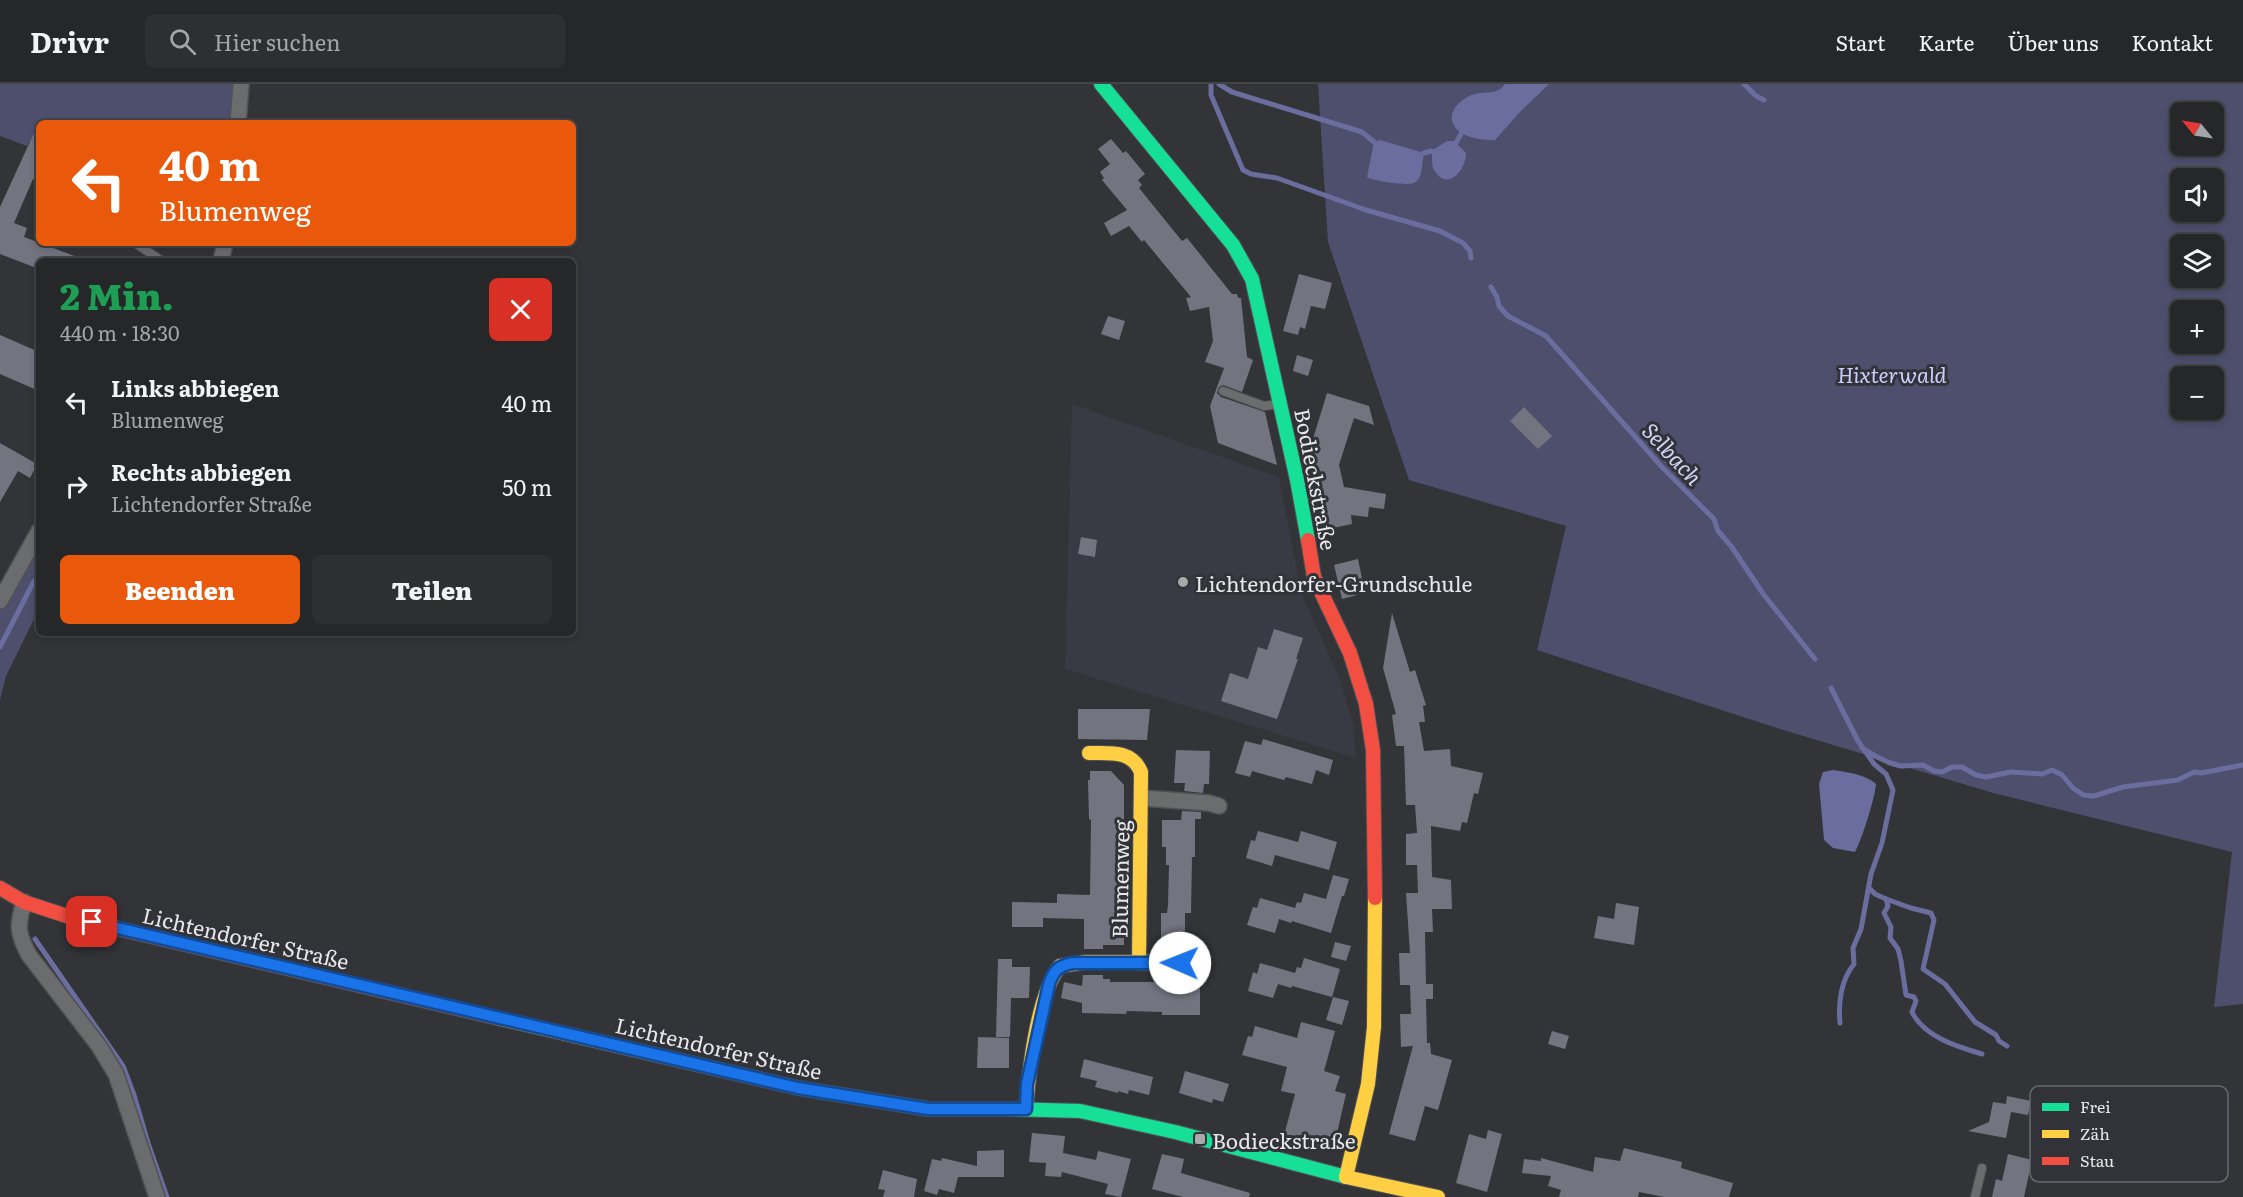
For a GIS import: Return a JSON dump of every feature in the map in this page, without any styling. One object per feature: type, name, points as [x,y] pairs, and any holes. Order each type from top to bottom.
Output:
[{"type":"street","points":[[237,120],[241,84]]},
{"type":"street","name":"Bodieckstraße","points":[[1103,85],[1246,264],[1259,304],[1299,491],[1314,576],[1350,653],[1366,704],[1372,750],[1376,962],[1374,1027],[1368,1084],[1346,1177]]},
{"type":"street","points":[[0,601],[36,536]]},
{"type":"street","name":"Blumenweg","points":[[1089,753],[1121,754],[1135,760],[1141,772],[1139,962]]},
{"type":"street","name":"Blumenweg","points":[[1142,798],[1219,806]]},
{"type":"street","name":"Lichtendorfer Straße","points":[[0,888],[24,902],[73,918],[798,1088],[928,1109],[1080,1111],[1346,1177],[1438,1197]]},
{"type":"street","points":[[24,902],[18,925],[21,940],[99,1046],[116,1074],[157,1197]]},
{"type":"street","name":"Blumenweg","points":[[1026,1109],[1027,1084],[1035,1045],[1049,984],[1055,970],[1060,966],[1074,963],[1180,963]]},
{"type":"lane","points":[[140,246],[158,258]]},
{"type":"lane","points":[[1224,391],[1263,406],[1280,404]]},
{"type":"lane","points":[[1975,1197],[1982,1168]]},
{"type":"shaded area","points":[[1505,84],[1549,84],[1495,140],[1471,137],[1461,133],[1455,127],[1452,116],[1459,104],[1475,94],[1499,90]]},
{"type":"shaded area","points":[[1380,140],[1424,153],[1421,172],[1416,182],[1392,183],[1367,177],[1374,142]]},
{"type":"shaded area","points":[[1447,141],[1454,141],[1466,153],[1459,172],[1450,179],[1444,179],[1434,170],[1431,151]]},
{"type":"shaded area","name":"Lichtendorfer-Grundschule","points":[[1072,404],[1279,477],[1302,595],[1339,677],[1353,723],[1356,758],[1065,669]]},
{"type":"shaded area","points":[[1833,770],[1861,776],[1876,784],[1868,818],[1855,852],[1833,848],[1824,840],[1819,784],[1823,772]]},
{"type":"green space","points":[[0,84],[241,84],[237,120],[36,120],[36,143],[29,142],[27,146],[0,136]]},
{"type":"green space","name":"Hixterwald","points":[[1318,84],[2243,84],[2243,1004],[2214,1007],[2232,852],[1993,793],[1780,729],[1537,650],[1566,526],[1409,480],[1328,242]]},
{"type":"green space","points":[[36,541],[36,615],[6,676],[0,700],[0,606]]},
{"type":"building","points":[[36,129],[36,180],[33,179],[14,223],[27,228],[24,237],[36,242],[36,246],[48,246],[80,258],[36,258],[36,268],[0,254],[0,207]]},
{"type":"building","points":[[1111,139],[1123,153],[1126,151],[1145,174],[1138,180],[1142,185],[1139,188],[1182,241],[1187,238],[1232,294],[1237,294],[1238,298],[1241,298],[1247,357],[1253,360],[1242,392],[1223,385],[1219,387],[1217,393],[1221,397],[1265,412],[1277,465],[1218,443],[1210,406],[1224,368],[1205,362],[1213,341],[1209,307],[1190,311],[1186,298],[1191,297],[1144,240],[1142,242],[1129,226],[1111,236],[1104,223],[1127,210],[1102,180],[1104,178],[1100,172],[1110,164],[1098,149]]},
{"type":"building","points":[[1299,274],[1332,283],[1325,309],[1311,306],[1305,329],[1300,327],[1298,335],[1283,331]]},
{"type":"building","points":[[1108,316],[1125,321],[1119,340],[1101,334]]},
{"type":"building","points":[[0,335],[36,351],[36,390],[0,374]]},
{"type":"building","points":[[1297,355],[1313,360],[1308,376],[1293,371]]},
{"type":"building","points":[[1327,393],[1369,406],[1374,425],[1354,418],[1339,465],[1344,487],[1386,494],[1384,509],[1369,507],[1368,517],[1351,515],[1352,524],[1328,529],[1319,486],[1315,487],[1309,452]]},
{"type":"building","points":[[1524,407],[1552,436],[1538,449],[1510,421]]},
{"type":"building","points":[[0,443],[36,463],[36,466],[30,478],[18,471],[0,502]]},
{"type":"building","points":[[1081,537],[1097,540],[1095,557],[1078,554]]},
{"type":"building","points":[[1358,559],[1365,593],[1342,599],[1334,565]]},
{"type":"building","points":[[1392,613],[1410,672],[1415,670],[1426,705],[1423,706],[1425,722],[1419,722],[1424,751],[1450,749],[1451,766],[1483,773],[1478,794],[1474,793],[1467,823],[1462,822],[1460,831],[1431,826],[1432,877],[1451,880],[1452,909],[1432,909],[1433,932],[1425,932],[1426,984],[1433,984],[1433,999],[1426,999],[1427,1043],[1430,1043],[1431,1054],[1452,1060],[1438,1110],[1425,1106],[1415,1141],[1389,1134],[1413,1046],[1401,1047],[1400,1014],[1411,1014],[1410,985],[1400,985],[1399,953],[1410,953],[1406,893],[1418,893],[1417,865],[1406,865],[1406,834],[1417,833],[1415,805],[1406,805],[1404,746],[1396,746],[1392,715],[1396,714],[1383,668]]},
{"type":"building","points":[[1274,629],[1303,638],[1277,719],[1221,701],[1230,673],[1248,679],[1258,647],[1267,650]]},
{"type":"building","points":[[1078,709],[1150,709],[1147,740],[1078,739]]},
{"type":"building","points":[[1263,739],[1333,760],[1329,775],[1316,770],[1312,784],[1286,777],[1284,780],[1252,771],[1250,777],[1235,773],[1245,741],[1261,745]]},
{"type":"building","points":[[1176,750],[1210,751],[1209,784],[1204,784],[1203,793],[1184,791],[1185,783],[1174,783]]},
{"type":"building","points":[[1090,771],[1111,771],[1124,785],[1124,945],[1103,945],[1103,949],[1084,949],[1084,919],[1043,918],[1043,927],[1012,927],[1012,902],[1057,903],[1057,894],[1090,895],[1091,820],[1089,819],[1088,780],[1090,780]]},
{"type":"building","points":[[1182,811],[1201,812],[1201,819],[1195,819],[1191,913],[1185,913],[1185,940],[1161,940],[1161,913],[1167,913],[1168,905],[1169,865],[1166,865],[1166,847],[1162,847],[1162,820],[1181,820]]},
{"type":"building","points":[[1258,831],[1298,842],[1301,831],[1337,842],[1329,870],[1275,855],[1272,866],[1246,858],[1251,840],[1255,841]]},
{"type":"building","points":[[1333,875],[1349,879],[1331,933],[1279,919],[1275,933],[1247,925],[1253,907],[1257,908],[1260,898],[1295,908],[1297,902],[1301,903],[1304,893],[1326,899]]},
{"type":"building","points":[[1616,903],[1639,907],[1634,945],[1594,938],[1598,916],[1614,919]]},
{"type":"building","points":[[1335,942],[1351,946],[1346,961],[1331,957]]},
{"type":"building","points":[[1304,958],[1340,969],[1332,997],[1278,984],[1273,998],[1248,991],[1253,972],[1257,974],[1260,963],[1295,973],[1297,967],[1301,968]]},
{"type":"building","points":[[998,959],[1012,959],[1012,967],[1030,967],[1029,998],[1011,998],[1010,1037],[996,1037]]},
{"type":"building","points":[[1083,975],[1103,975],[1103,979],[1110,979],[1110,982],[1200,980],[1200,1015],[1162,1015],[1162,1012],[1127,1011],[1126,1014],[1082,1013],[1082,1003],[1061,998],[1064,982],[1082,986]]},
{"type":"building","points":[[1333,997],[1349,1001],[1342,1025],[1326,1020]]},
{"type":"building","points":[[1301,1022],[1335,1031],[1324,1071],[1340,1076],[1335,1091],[1346,1094],[1334,1146],[1327,1150],[1283,1139],[1295,1094],[1281,1091],[1287,1067],[1242,1055],[1248,1036],[1252,1037],[1255,1026],[1297,1038]]},
{"type":"building","points":[[1552,1031],[1569,1036],[1565,1049],[1548,1044]]},
{"type":"building","points":[[978,1037],[1009,1038],[1009,1068],[977,1068]]},
{"type":"building","points":[[1084,1059],[1153,1077],[1149,1095],[1129,1090],[1128,1094],[1118,1091],[1118,1093],[1095,1087],[1097,1081],[1080,1077]]},
{"type":"building","points":[[1185,1071],[1229,1084],[1223,1102],[1213,1099],[1212,1103],[1179,1093]]},
{"type":"building","points":[[2007,1096],[2030,1101],[2028,1115],[2011,1112],[2006,1138],[1968,1131],[1989,1122],[1993,1102],[2006,1104]]},
{"type":"building","points":[[1488,1130],[1502,1134],[1487,1192],[1456,1183],[1469,1134],[1486,1139]]},
{"type":"building","points":[[1032,1133],[1065,1136],[1063,1153],[1096,1160],[1098,1151],[1131,1159],[1121,1197],[1105,1194],[1108,1184],[1062,1172],[1061,1177],[1045,1176],[1046,1163],[1029,1162]]},
{"type":"building","points":[[1624,1148],[1682,1162],[1681,1168],[1733,1183],[1729,1197],[1664,1197],[1639,1192],[1638,1197],[1559,1197],[1561,1190],[1548,1186],[1551,1176],[1522,1173],[1524,1159],[1541,1161],[1541,1158],[1593,1172],[1595,1157],[1620,1161]]},
{"type":"building","points":[[1004,1150],[1004,1177],[958,1177],[954,1193],[939,1189],[937,1195],[924,1191],[932,1159],[941,1161],[942,1158],[977,1166],[977,1151]]},
{"type":"building","points":[[1162,1154],[1184,1159],[1181,1173],[1250,1193],[1249,1197],[1183,1197],[1152,1189]]},
{"type":"building","points":[[2008,1154],[2030,1160],[2024,1197],[1992,1197],[1996,1179],[2002,1181]]},
{"type":"building","points":[[883,1170],[917,1179],[914,1197],[883,1197],[885,1190],[878,1189]]},
{"type":"waterway","name":"Selbach","points":[[1211,84],[1211,95],[1243,170],[1251,174],[1277,178],[1366,210],[1440,231],[1463,243],[1470,251],[1471,258]]},
{"type":"waterway","points":[[1219,84],[1232,92],[1362,132],[1374,142]]},
{"type":"waterway","points":[[1744,84],[1756,96],[1764,100]]},
{"type":"waterway","points":[[1456,143],[1461,134]]},
{"type":"waterway","points":[[1424,153],[1431,151]]},
{"type":"waterway","name":"Selbach","points":[[1491,287],[1499,306],[1508,316],[1546,336],[1661,466],[1714,519],[1718,531],[1731,546],[1764,595],[1815,659]]},
{"type":"waterway","points":[[0,647],[34,581]]},
{"type":"waterway","name":"Selbach","points":[[1831,688],[1858,741],[1874,764],[1886,774],[1893,790],[1882,843],[1871,874],[1861,929],[1853,948],[1854,964],[1841,992],[1840,1023]]},
{"type":"waterway","points":[[1862,748],[1890,763],[1901,766],[1923,765],[1934,771],[1942,772],[1952,767],[1962,767],[1976,775],[1986,777],[2011,772],[2042,774],[2052,770],[2062,775],[2073,788],[2083,795],[2094,796],[2123,787],[2178,780],[2194,772],[2201,773],[2243,765]]},
{"type":"waterway","points":[[1869,888],[1886,899],[1888,906],[1884,913],[1891,927],[1890,938],[1898,949],[1906,995],[1914,997],[1916,1001],[1912,1012],[1917,1021],[1943,1040],[1982,1054]]},
{"type":"waterway","points":[[1886,899],[1931,913],[1934,920],[1923,969],[1945,984],[1975,1022],[1996,1035],[1999,1041],[2007,1046]]},
{"type":"waterway","points":[[35,939],[123,1066],[167,1197]]},
{"type":"traffic: fast","points":[[1101,84],[1233,245],[1252,279],[1297,480],[1308,540]]},
{"type":"traffic: fast","points":[[1007,1109],[1080,1111],[1175,1132],[1346,1177]]},
{"type":"traffic: slow","points":[[1026,1109],[1029,1075],[1040,1014],[1045,995],[1060,966],[1086,962],[1139,962],[1141,772],[1137,765],[1126,756],[1112,753],[1089,753]]},
{"type":"traffic: slow","points":[[1346,1177],[1368,1084],[1374,1027],[1375,898]]},
{"type":"traffic: slow","points":[[502,1019],[798,1088],[928,1109],[1007,1109]]},
{"type":"traffic: slow","points":[[1346,1177],[1438,1197]]},
{"type":"traffic: jam","points":[[1308,540],[1314,577],[1350,653],[1366,704],[1373,750],[1375,898]]},
{"type":"traffic: jam","points":[[0,888],[24,902],[73,918],[502,1019]]},
{"type":"place","name":"Lichtendorfer-Grundschule","points":[[1183,582]]},
{"type":"place","name":"Bodieckstraße","points":[[1200,1139]]},
{"type":"route","points":[[92,922],[798,1088],[928,1109],[1026,1109],[1027,1084],[1049,984],[1052,974],[1060,966],[1074,963],[1180,963]]}]
